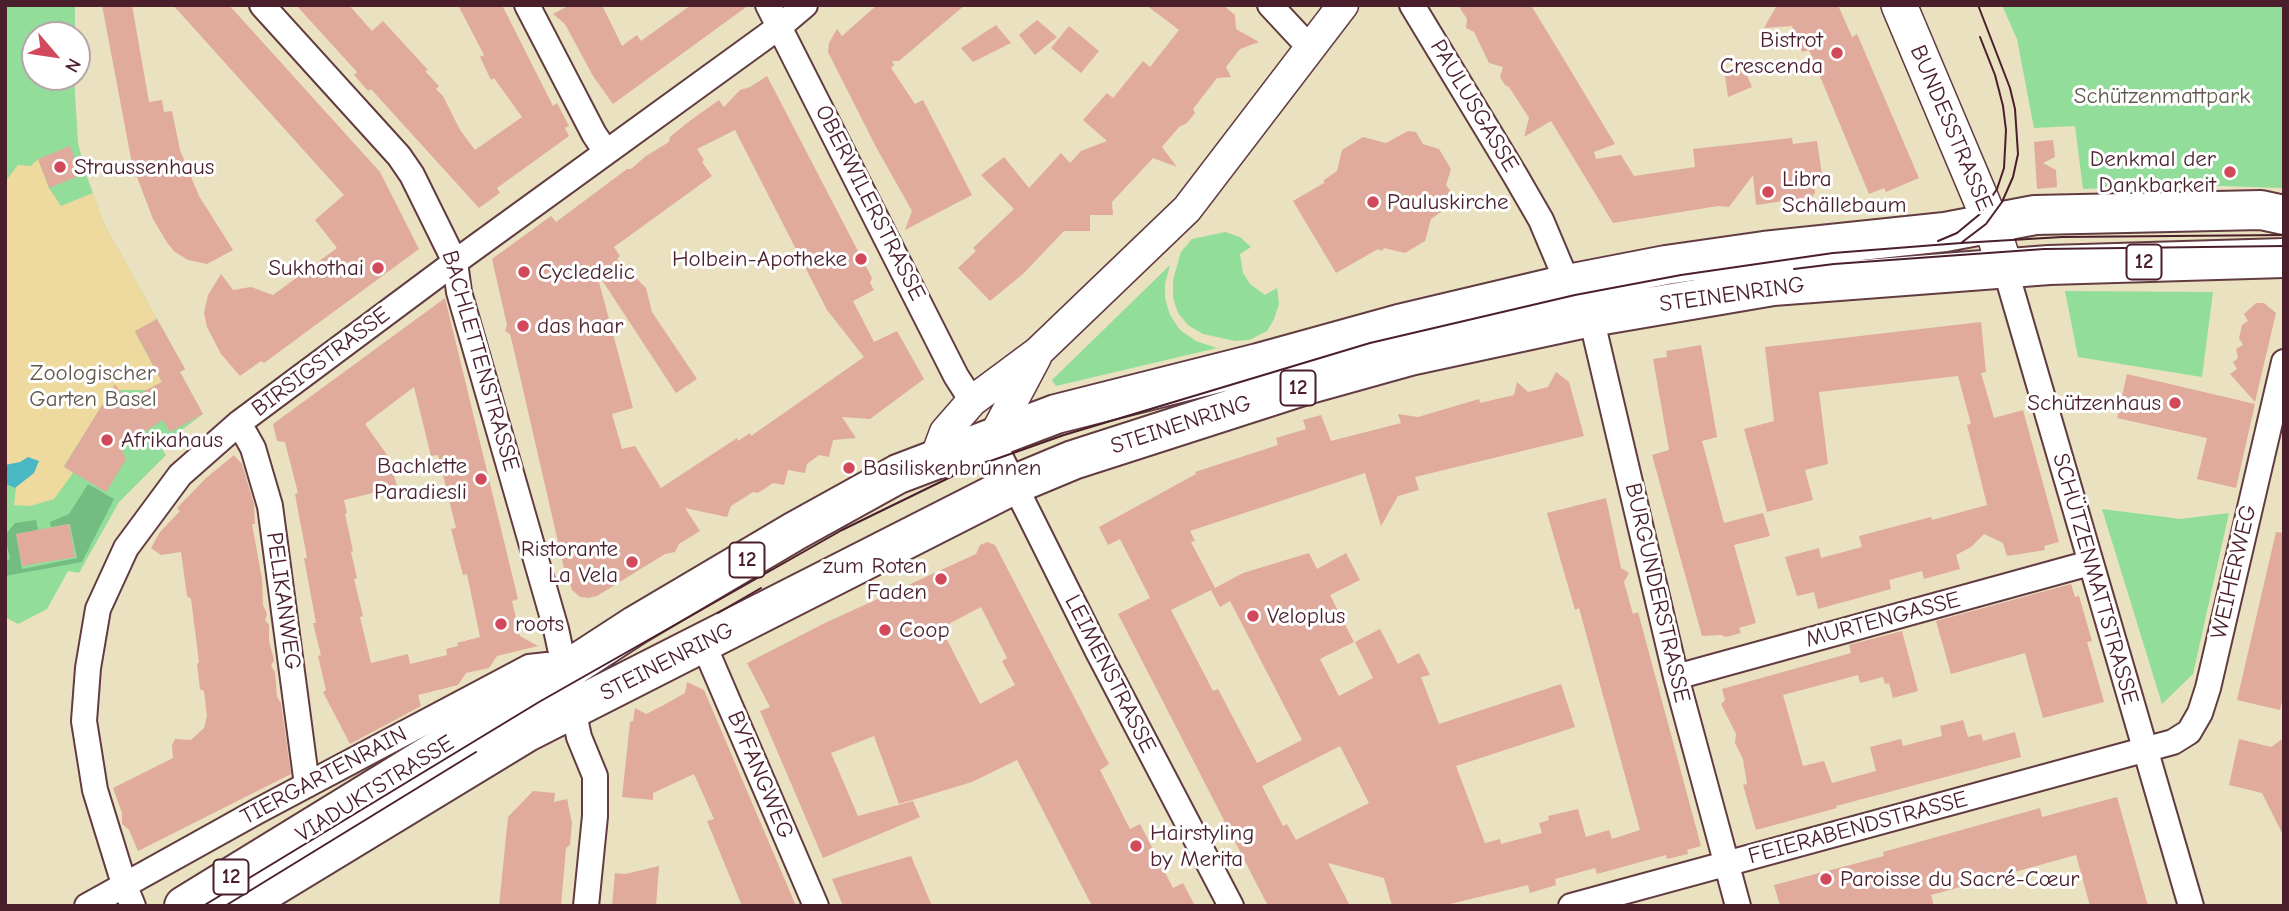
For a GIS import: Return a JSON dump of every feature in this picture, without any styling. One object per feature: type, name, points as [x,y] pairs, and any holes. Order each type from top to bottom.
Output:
[{"type":"main road","name":"BUNDESSTRASSE","points":[[1899,5],[1999,248]]},
{"type":"main road","name":"12","points":[[1999,248],[2035,215],[2261,210],[2284,215]]},
{"type":"main road","name":"STEINENRING","points":[[569,691],[636,625],[795,531],[898,474],[1070,410],[1232,370],[1399,324],[1568,284],[1666,265],[1764,251],[1945,232],[1999,248]]},
{"type":"main road","name":"STEINENRING","points":[[569,691],[703,643],[1013,485],[1073,460],[1306,385],[1410,356],[1591,317],[1999,248]]},
{"type":"main road","name":"12","points":[[1999,248],[2284,258]]},
{"type":"main road","name":"VIADUKTSTRASSE","points":[[184,906],[286,861],[569,691]]},
{"type":"main road","name":"VIADUKTSTRASSE","points":[[241,906],[286,861]]},
{"type":"street","name":"BACHLETTENSTRASSE","points":[[262,5],[399,156],[412,174],[455,262],[459,292],[556,629],[579,737],[595,776],[595,817],[586,906]]},
{"type":"street","points":[[527,5],[606,152]]},
{"type":"street","name":"BIRSIGSTRASSE","points":[[128,895],[95,790],[84,721],[88,668],[98,609],[126,548],[180,475],[239,423],[606,152],[774,16],[805,5]]},
{"type":"street","points":[[1270,5],[1311,49]]},
{"type":"street","points":[[935,459],[945,432],[972,401],[1038,352],[1186,209],[1343,5]]},
{"type":"street","name":"PAULUSGASSE","points":[[1412,5],[1522,186],[1544,227],[1568,284]]},
{"type":"street","name":"OBERWILERSTRASSE","points":[[774,16],[972,401]]},
{"type":"street","name":"SCHÜTZENMATTSTRASSE","points":[[1999,248],[2191,906]]},
{"type":"street","name":"BURGUNDERSTRASSE","points":[[1568,284],[1591,317],[1676,677],[1738,906]]},
{"type":"street","points":[[992,440],[1038,352]]},
{"type":"street","name":"WEIHERWEG","points":[[2145,749],[2173,742],[2189,732],[2200,713],[2284,362]]},
{"type":"street","name":"PELIKANWEG","points":[[239,423],[253,448],[270,506],[307,785]]},
{"type":"street","name":"LEIMENSTRASSE","points":[[992,440],[1231,906]]},
{"type":"street","name":"MURTENGASSE","points":[[1676,677],[2090,563]]},
{"type":"street","name":"BYFANGWEG","points":[[703,643],[816,906]]},
{"type":"street","name":"TIERGARTENRAIN","points":[[87,906],[128,895],[307,785],[529,667],[547,665],[569,691]]},
{"type":"street","name":"FEIERABENDSTRASSE","points":[[1571,906],[2145,749]]},
{"type":"green space","name":"Zoologischer Garten Basel","points":[[5,5],[75,5],[75,21],[21,21],[21,91],[75,91],[78,143],[104,224],[185,369],[180,372],[203,414],[160,446],[166,455],[119,502],[79,573],[68,571],[47,609],[18,624],[5,617]]},
{"type":"green space","name":"Schützenmattpark","points":[[2002,5],[2284,5],[2284,188],[2191,185],[2083,189],[2075,126],[2034,128],[2017,39]]},
{"type":"green space","points":[[1225,232],[1240,237],[1251,247],[1240,254],[1243,273],[1250,284],[1265,295],[1277,288],[1279,304],[1274,319],[1267,331],[1249,340],[1235,341],[1203,334],[1188,325],[1178,313],[1173,298],[1173,280],[1181,252],[1192,239]]},
{"type":"green space","points":[[1170,265],[1165,298],[1170,315],[1180,330],[1196,341],[1217,348],[1056,386],[1052,380]]},
{"type":"green space","points":[[2065,291],[2213,292],[2202,377],[2078,357]]},
{"type":"green space","points":[[88,484],[114,499],[82,562],[5,576],[5,561],[10,559],[5,535],[15,523],[36,520],[38,530],[16,534],[22,569],[77,558],[70,524],[51,527],[50,522],[69,514]]},
{"type":"green space","points":[[2102,509],[2181,519],[2229,513],[2193,674],[2162,704]]},
{"type":"sand","points":[[38,159],[49,188],[61,206],[93,193],[104,224],[157,319],[135,332],[162,382],[147,390],[119,390],[110,393],[64,466],[73,473],[54,499],[30,506],[14,505],[16,488],[5,485],[5,182],[18,165],[31,166]]},
{"type":"water","points":[[28,457],[39,461],[34,473],[15,488],[5,484],[5,465]]},
{"type":"building","points":[[102,5],[132,5],[149,102],[162,100],[164,112],[172,111],[180,150],[199,196],[233,250],[207,264],[188,260],[175,252],[153,219],[132,164]]},
{"type":"building","points":[[173,5],[229,5],[380,172],[419,249],[264,363],[261,361],[240,376],[221,354],[207,327],[204,313],[208,295],[221,274],[233,290],[251,287],[273,295],[337,248],[315,220],[344,195]]},
{"type":"building","points":[[296,5],[349,5],[372,31],[383,21],[428,70],[425,71],[439,86],[436,89],[443,96],[460,130],[475,150],[522,117],[494,78],[491,80],[480,57],[484,55],[458,5],[502,5],[553,106],[557,103],[569,126],[565,128],[569,136],[497,188],[500,193],[479,208],[371,89],[368,91],[354,75],[357,72]]},
{"type":"building","points":[[570,5],[602,5],[622,46],[637,35],[641,41],[691,5],[749,5],[613,104],[593,76],[565,24],[553,14]]},
{"type":"building","points":[[877,5],[965,5],[899,61],[892,61],[894,65],[891,68],[915,104],[923,100],[972,195],[905,230],[912,211],[828,52],[829,43],[837,29],[842,36]]},
{"type":"building","points":[[1146,5],[1223,5],[1235,15],[1236,29],[1259,42],[1240,49],[1226,67],[1231,77],[1217,78],[1193,109],[1195,113],[1162,147],[1177,167],[1153,158],[1112,202],[1113,215],[1090,215],[1090,231],[1064,231],[1023,274],[990,301],[958,268],[976,251],[973,248],[1014,209],[981,175],[1004,157],[1029,188],[1061,153],[1070,163],[1081,151],[1107,141],[1083,120],[1107,93],[1113,98],[1143,61],[1150,67],[1179,30]]},
{"type":"building","points":[[1458,5],[1531,5],[1615,144],[1594,152],[1596,159],[1621,155],[1634,176],[1695,167],[1693,149],[1792,138],[1793,144],[1817,141],[1823,181],[1814,183],[1815,193],[1812,197],[1756,205],[1753,175],[1729,207],[1718,206],[1613,223],[1551,121],[1524,137],[1529,118],[1500,77],[1503,67],[1489,63],[1474,32],[1466,28],[1467,19]]},
{"type":"building","points":[[1777,5],[1838,5],[1852,37],[1857,34],[1919,178],[1886,192],[1884,188],[1869,194],[1809,50],[1802,52],[1792,26],[1764,28]]},
{"type":"building","points":[[1037,20],[1057,37],[1035,55],[1019,35]]},
{"type":"building","points":[[996,25],[1011,43],[973,62],[961,48]]},
{"type":"building","points":[[1069,26],[1099,51],[1081,73],[1051,48]]},
{"type":"building","points":[[1744,68],[1752,87],[1728,97],[1725,76]]},
{"type":"building","points":[[767,76],[872,278],[870,283],[874,290],[853,301],[874,342],[897,331],[924,379],[870,419],[842,417],[856,438],[833,440],[829,457],[819,455],[807,464],[805,473],[788,470],[784,485],[773,483],[758,493],[753,492],[731,506],[727,517],[685,508],[700,531],[679,544],[675,552],[665,554],[597,596],[580,597],[572,590],[564,568],[513,346],[510,334],[505,331],[507,325],[492,259],[551,216],[556,222],[627,169],[631,169],[669,142],[670,137],[719,100],[724,107],[740,90]],"holes":[[[735,130],[827,310],[864,357],[751,436],[750,433],[738,441],[737,438],[661,488],[635,446],[622,449],[612,414],[633,408],[596,271],[676,393],[697,379],[652,312],[646,288],[617,259],[620,256],[614,247],[712,176],[697,149]]]},
{"type":"building","name":"Pauluskirche","points":[[1408,131],[1416,132],[1423,144],[1439,149],[1451,169],[1446,185],[1455,197],[1451,205],[1431,219],[1425,241],[1405,253],[1378,249],[1336,273],[1293,201],[1324,183],[1324,180],[1337,171],[1342,150],[1363,137],[1386,143]]},
{"type":"building","points":[[2053,140],[2055,157],[2043,163],[2056,170],[2057,187],[2037,189],[2034,142]]},
{"type":"building","name":"Straussenhaus","points":[[70,146],[81,175],[49,188],[38,159]]},
{"type":"building","points":[[445,298],[518,599],[512,601],[520,636],[538,646],[497,656],[489,668],[466,673],[458,685],[418,695],[421,706],[350,744],[323,692],[326,690],[313,623],[316,623],[304,558],[307,558],[295,494],[298,493],[285,442],[277,441],[273,424]],"holes":[[[414,387],[431,456],[438,455],[456,528],[451,529],[463,575],[467,574],[480,637],[457,643],[458,646],[446,649],[447,655],[410,664],[408,654],[371,663],[360,617],[363,616],[354,579],[357,578],[344,500],[397,487],[390,459],[365,424]]]},
{"type":"building","points":[[2256,303],[2264,303],[2276,313],[2255,402],[2230,374],[2237,369],[2233,362],[2238,358],[2236,349],[2243,345],[2239,338],[2242,325],[2248,321],[2244,314]]},
{"type":"building","points":[[157,319],[185,369],[180,372],[203,414],[170,432],[163,420],[120,447],[126,459],[106,492],[64,467],[115,384],[126,401],[162,382],[135,331]]},
{"type":"building","points":[[1981,322],[1986,372],[1981,373],[1994,418],[2023,410],[2059,542],[2044,546],[2045,550],[2007,556],[2003,543],[1984,534],[1971,547],[1956,555],[1960,569],[1924,579],[1922,571],[1889,580],[1891,589],[1818,609],[1814,592],[1797,596],[1785,557],[1819,548],[1821,558],[1862,547],[1859,536],[1987,505],[1967,425],[1971,424],[1958,376],[1819,392],[1828,464],[1805,470],[1813,500],[1767,512],[1744,429],[1774,421],[1765,347]]},
{"type":"building","points":[[1701,345],[1717,437],[1702,441],[1724,523],[1763,513],[1770,536],[1734,545],[1756,623],[1739,628],[1741,633],[1726,637],[1702,636],[1652,455],[1669,450],[1653,359],[1667,357],[1666,351]]},
{"type":"building","points":[[1556,372],[1569,382],[1584,436],[1415,477],[1419,490],[1398,496],[1381,526],[1365,473],[1190,531],[1195,541],[1191,542],[1215,588],[1243,573],[1309,553],[1317,569],[1346,553],[1360,580],[1330,595],[1354,642],[1320,659],[1339,696],[1373,678],[1355,642],[1380,629],[1398,664],[1419,653],[1430,675],[1421,677],[1439,724],[1561,684],[1575,727],[1456,766],[1485,843],[1500,839],[1501,844],[1542,833],[1539,823],[1549,820],[1548,816],[1578,809],[1586,837],[1609,830],[1612,839],[1640,830],[1579,608],[1575,610],[1547,513],[1606,498],[1621,568],[1629,573],[1624,582],[1633,614],[1638,612],[1701,846],[1687,850],[1688,854],[1667,859],[1666,855],[1597,874],[1595,868],[1555,879],[1556,885],[1530,893],[1528,885],[1442,906],[1392,906],[1384,878],[1328,863],[1350,906],[1268,906],[1118,614],[1150,598],[1120,539],[1108,545],[1099,527],[1196,474],[1195,472],[1278,445],[1276,438],[1306,429],[1303,420],[1321,415],[1331,441],[1401,423],[1398,414],[1418,417],[1479,399],[1480,403],[1514,395],[1517,382],[1528,392],[1548,387]],"holes":[[[1211,590],[1220,607],[1230,601],[1302,740],[1257,763],[1218,689],[1213,691],[1171,610]],[[1340,746],[1369,803],[1296,840],[1287,824],[1283,826],[1262,786]]]},
{"type":"building","points":[[2127,374],[2255,404],[2236,488],[2197,479],[2207,438],[2117,418]]},
{"type":"building","points":[[234,455],[242,464],[254,504],[255,524],[252,524],[262,579],[263,605],[267,614],[265,620],[269,625],[269,641],[274,660],[271,666],[275,672],[277,697],[281,703],[291,774],[138,851],[129,830],[122,824],[122,813],[113,788],[173,758],[172,745],[175,739],[191,740],[204,728],[207,716],[204,691],[200,689],[191,599],[187,596],[181,552],[161,555],[151,548],[160,532],[180,511],[177,508],[206,478]]},
{"type":"building","points":[[69,524],[75,557],[22,566],[16,534]]},
{"type":"building","points":[[2276,532],[2284,533],[2284,693],[2280,710],[2237,700]]},
{"type":"building","points":[[987,542],[995,545],[1109,764],[1100,770],[1130,829],[1140,824],[1173,888],[1183,883],[1195,906],[1092,906],[1017,760],[972,782],[899,804],[874,736],[831,753],[858,816],[913,801],[920,817],[823,858],[760,711],[770,707],[747,663],[825,623],[976,554],[980,545]],"holes":[[[981,607],[1007,658],[1002,661],[1015,685],[980,704],[941,628]]]},
{"type":"building","points":[[2071,584],[2075,597],[2079,596],[2092,641],[2087,642],[2104,702],[2043,718],[2025,653],[1951,674],[1936,621]]},
{"type":"building","points":[[1902,631],[1918,691],[1893,698],[1889,683],[1885,684],[1883,677],[1860,683],[1858,675],[1783,695],[1803,766],[1824,761],[1832,783],[1876,771],[1870,747],[1901,739],[1903,746],[1942,736],[1940,726],[1963,720],[1968,737],[1981,734],[1983,741],[2015,732],[2021,757],[1756,830],[1743,785],[1747,784],[1743,759],[1735,743],[1736,734],[1721,704],[1725,700],[1722,689],[1851,653],[1849,645]]},
{"type":"building","points":[[687,682],[704,690],[796,906],[742,906],[707,821],[714,819],[694,774],[653,793],[653,800],[622,797],[630,722],[633,721],[635,708],[646,714],[662,706],[685,693]]},
{"type":"building","points":[[2284,738],[2284,837],[2262,793],[2229,785],[2239,739],[2271,747]]},
{"type":"building","points":[[533,791],[555,793],[554,802],[567,799],[572,823],[570,845],[566,848],[561,906],[499,906],[508,817]]},
{"type":"building","points":[[2117,797],[2148,906],[2090,906],[2076,855],[1931,895],[1934,906],[1780,906],[1774,885],[1884,856],[1883,852],[2040,808],[2042,817]]},
{"type":"building","points":[[911,856],[932,906],[843,906],[832,879]]},
{"type":"building","points":[[659,866],[656,906],[612,906],[615,873],[625,874]]},
{"type":"tram line","points":[[1961,243],[1986,224],[2002,202],[2013,177],[2018,154],[2015,109],[2010,88],[1978,5]]},
{"type":"tram line","points":[[1938,241],[1957,233],[1980,214],[1997,189],[2004,168],[2006,130],[2003,106],[1995,75],[1980,37]]},
{"type":"tram line","points":[[203,906],[539,702],[842,530],[965,470],[1064,435],[1370,343],[1575,295],[1681,275],[1833,253],[1961,243],[2062,237],[2284,235]]},
{"type":"tram line","points":[[1794,269],[2044,249],[2284,246]]},
{"type":"tram line","points":[[718,613],[761,588]]},
{"type":"tram line","points":[[225,906],[476,752]]},
{"type":"place","name":"Bistrot Crescenda","points":[[1837,53]]},
{"type":"place","name":"Straussenhaus","points":[[60,167]]},
{"type":"place","name":"Denkmal der Dankbarkeit","points":[[2230,172]]},
{"type":"place","name":"Libra Schällebaum","points":[[1768,192]]},
{"type":"place","name":"Pauluskirche","points":[[1373,202]]},
{"type":"place","name":"Holbein-Apotheke","points":[[861,259]]},
{"type":"place","name":"Sukhothai","points":[[378,268]]},
{"type":"place","name":"Cycledelic","points":[[524,272]]},
{"type":"place","name":"das haar","points":[[523,326]]},
{"type":"place","name":"Schützenhaus","points":[[2175,403]]},
{"type":"place","name":"Afrikahaus","points":[[107,440]]},
{"type":"place","name":"Basiliskenbrunnen","points":[[849,468]]},
{"type":"place","name":"Bachlette Paradiesli","points":[[481,479]]},
{"type":"place","name":"Ristorante La Vela","points":[[632,562]]},
{"type":"place","name":"zum Roten Faden","points":[[941,579]]},
{"type":"place","name":"Veloplus","points":[[1253,616]]},
{"type":"place","name":"roots","points":[[501,624]]},
{"type":"place","name":"Coop","points":[[885,630]]},
{"type":"place","name":"Hairstyling by Merita","points":[[1136,846]]},
{"type":"place","name":"Paroisse du Sacré-Cœur","points":[[1826,879]]}]
